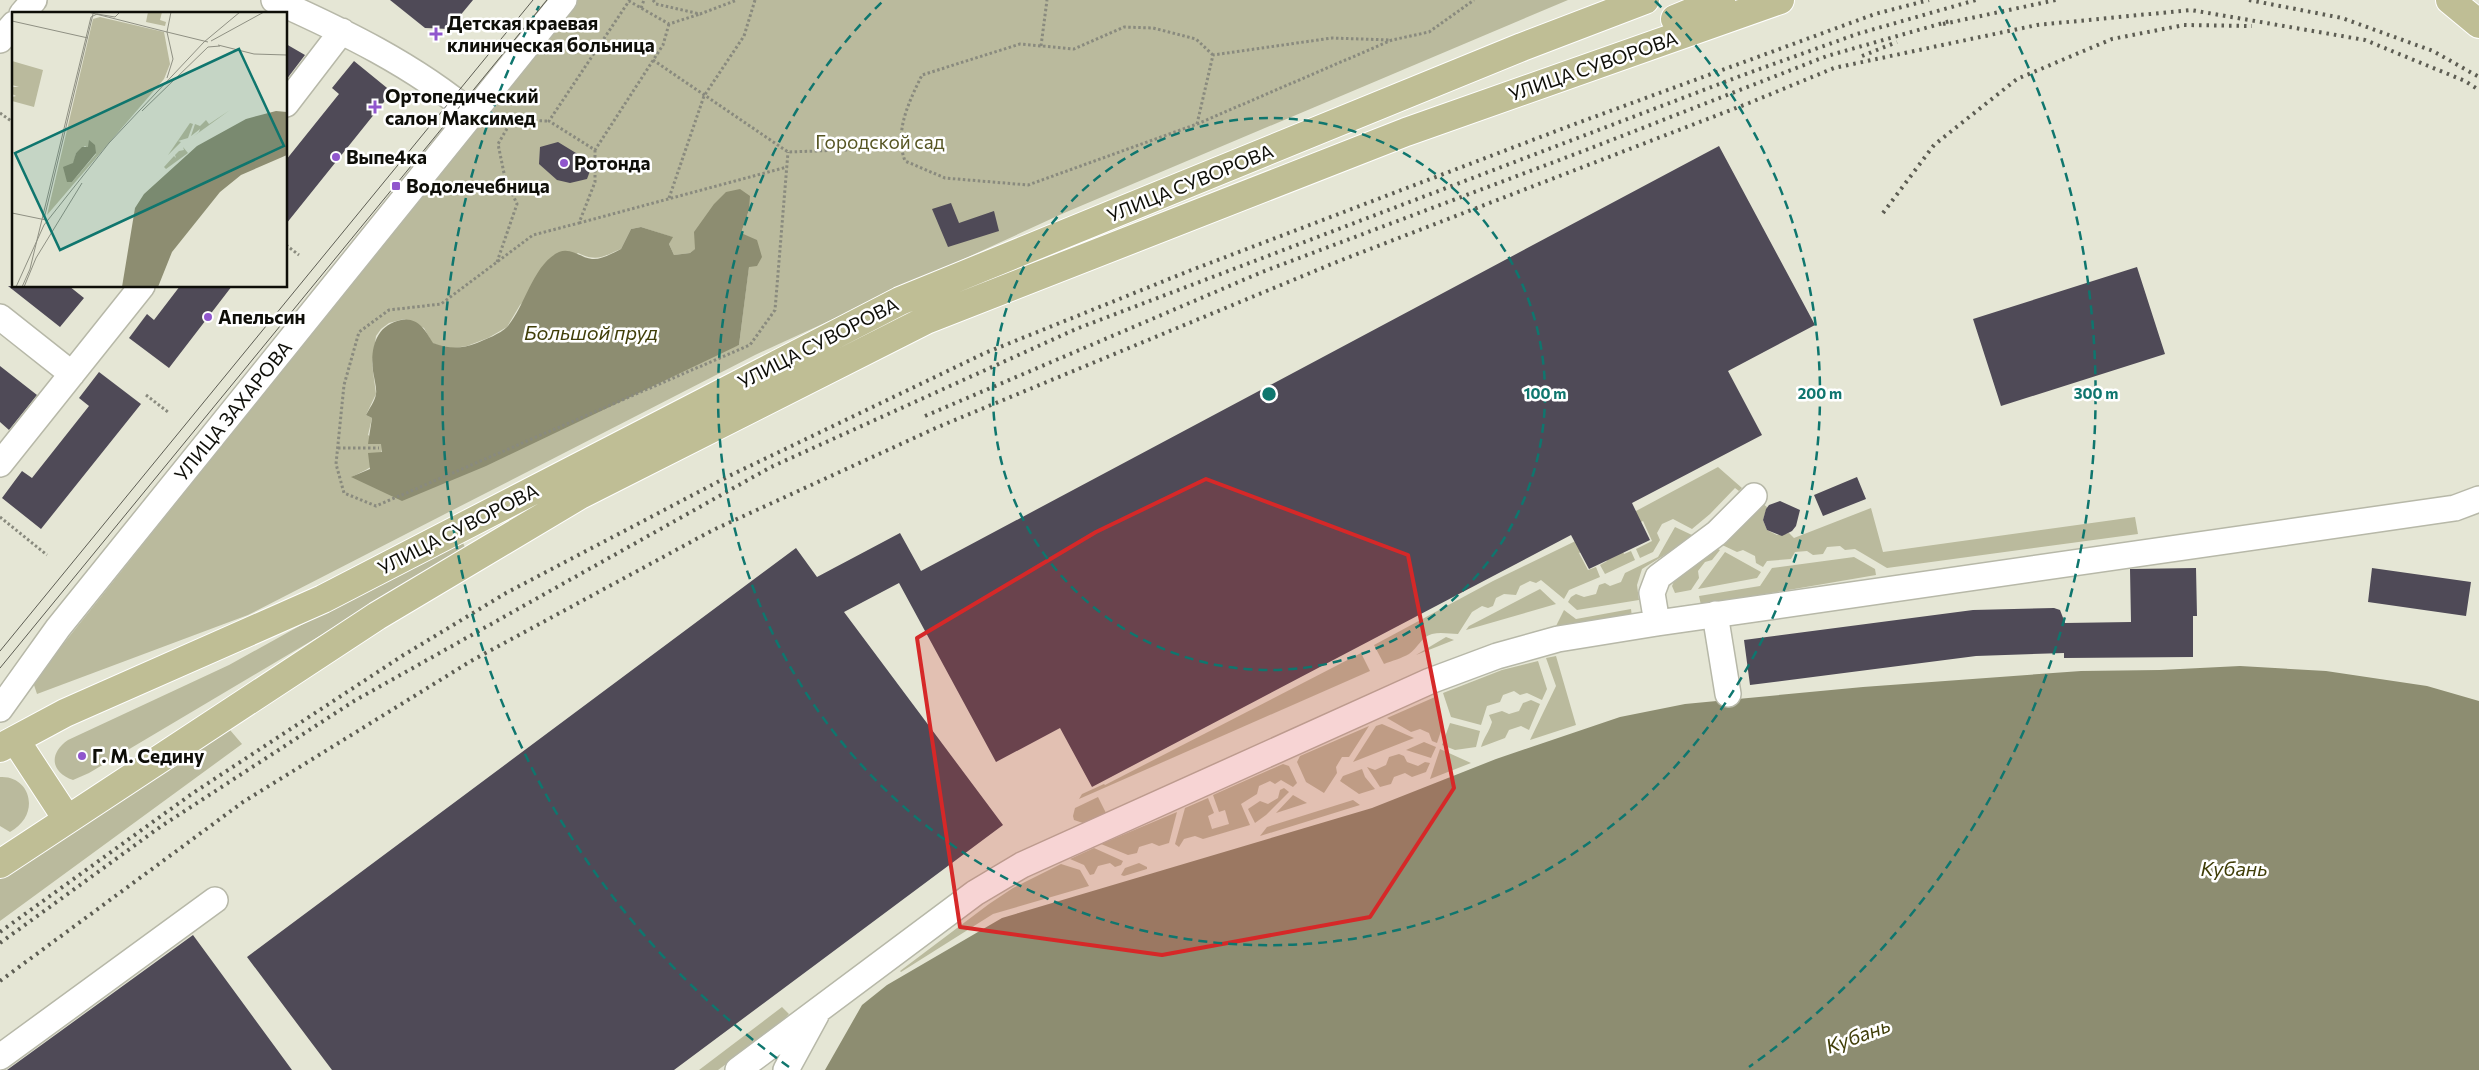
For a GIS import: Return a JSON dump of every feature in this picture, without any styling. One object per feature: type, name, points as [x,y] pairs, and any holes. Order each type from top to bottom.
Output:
[{"type":"main road","points":[[1587,22],[1629,0]]},
{"type":"main road","name":"УЛИЦА СУВОРОВА","points":[[5,740],[323,599],[900,301],[1513,50],[1644,0]]},
{"type":"main road","name":"УЛИЦА СУВОРОВА","points":[[1406,132],[1541,72],[1721,0]]},
{"type":"main road","name":"УЛИЦА СУВОРОВА","points":[[67,819],[377,616],[580,496],[926,320],[1406,132],[1780,0]]},
{"type":"main road","points":[[2450,0],[2479,24]]},
{"type":"main road","points":[[4,856],[67,819],[5,740]]},
{"type":"street","points":[[24,12],[34,0]]},
{"type":"street","points":[[274,0],[342,31],[438,88],[472,115]]},
{"type":"street","name":"УЛИЦА ЗАХАРОВА","points":[[0,709],[64,620],[564,0]]},
{"type":"street","points":[[0,40],[12,26]]},
{"type":"street","points":[[288,101],[342,31]]},
{"type":"street","points":[[0,464],[140,288]]},
{"type":"street","points":[[0,317],[72,374]]},
{"type":"street","points":[[1657,623],[1652,592],[1658,576],[1717,533],[1754,496]]},
{"type":"street","points":[[738,1070],[975,893],[1022,865],[1430,681],[1472,666],[1558,639],[1715,614],[2455,508],[2479,499]]},
{"type":"street","points":[[1715,614],[1728,694]]},
{"type":"street","points":[[0,1057],[214,900]]},
{"type":"street","points":[[786,1070],[820,1007]]},
{"type":"path","points":[[641,8],[644,0]]},
{"type":"path","points":[[653,0],[656,4],[700,14]]},
{"type":"path","points":[[549,121],[629,1],[669,24],[737,0]]},
{"type":"path","points":[[669,198],[704,96],[744,36],[756,0]]},
{"type":"path","points":[[1041,46],[1047,0]]},
{"type":"path","points":[[1213,55],[1196,39],[1153,28],[1124,27],[1074,49],[1020,44],[922,75],[905,110],[900,148],[905,161],[945,178],[1028,185],[1197,124],[1392,40],[1429,32],[1474,0]]},
{"type":"path","points":[[579,223],[595,182],[595,150],[662,46],[669,24]]},
{"type":"path","points":[[1213,55],[1332,38],[1392,40]]},
{"type":"path","points":[[1197,124],[1213,55]]},
{"type":"path","points":[[653,60],[788,152],[900,148]]},
{"type":"path","points":[[0,113],[12,122]]},
{"type":"path","points":[[496,263],[517,204],[505,178],[498,144],[512,120],[549,121],[595,150]]},
{"type":"path","points":[[787,167],[533,235],[441,304],[389,310],[359,332],[344,385],[336,464],[344,493],[376,506],[750,345],[775,310],[787,167],[788,152]]},
{"type":"path","points":[[288,247],[299,255]]},
{"type":"path","points":[[146,395],[168,412]]},
{"type":"path","points":[[338,448],[379,448]]},
{"type":"path","points":[[0,518],[47,555]]},
{"type":"highlighted area","points":[[1206,479],[1408,555],[1454,788],[1370,917],[1162,955],[960,927],[917,638],[1096,532]]},
{"type":"green space","name":"Городской сад","points":[[577,0],[1568,0],[1064,213],[755,355],[248,615],[37,694],[33,682]],"holes":[[[749,210],[741,233],[749,266],[739,345],[352,477],[377,462],[382,451],[382,444],[368,435],[372,418],[366,415],[376,394],[372,364],[376,336],[389,323],[404,319],[424,328],[432,343],[448,349],[467,346],[488,338],[507,327],[520,305],[578,253],[595,258],[621,249],[631,229],[641,227],[672,237],[669,244],[674,255],[690,253]]]},
{"type":"green space","points":[[1718,467],[1742,488],[1739,491],[1735,488],[1710,514],[1692,529],[1673,519],[1662,524],[1657,533],[1660,540],[1653,552],[1640,558],[1636,549],[1652,541],[1643,521],[1615,534],[1624,554],[1631,551],[1635,560],[1605,574],[1600,565],[1607,561],[1598,544],[1579,553],[1588,570],[1596,567],[1600,577],[1569,590],[1564,599],[1541,580],[1536,583],[1530,581],[1520,586],[1516,595],[1504,594],[1496,598],[1493,606],[1488,608],[1482,606],[1472,612],[1458,634],[1439,633],[1428,635],[1409,654],[1384,664],[1374,645],[1493,581],[1623,518]]},
{"type":"green space","points":[[1758,500],[1767,507],[1763,520],[1767,530],[1777,535],[1789,533],[1794,538],[1871,508],[1883,552],[2135,517],[2138,534],[1887,568],[1855,549],[1845,550],[1840,546],[1827,547],[1823,554],[1813,555],[1807,551],[1795,552],[1791,559],[1767,561],[1763,567],[1756,563],[1755,556],[1743,550],[1737,552],[1718,543],[1756,512]]},
{"type":"green space","points":[[1675,527],[1692,535],[1679,546],[1642,569],[1637,585],[1639,600],[1577,610],[1568,602],[1576,594],[1584,597],[1596,594],[1599,585],[1605,583],[1610,586],[1621,582],[1625,573],[1658,557]]},
{"type":"green space","points":[[463,543],[466,549],[89,773],[73,780],[65,777],[56,767],[55,756],[62,745],[68,740],[229,665],[339,604]]},
{"type":"green space","points":[[1714,547],[1720,550],[1712,560],[1705,562],[1698,571],[1699,578],[1691,590],[1675,593],[1672,586],[1676,577]]},
{"type":"green space","points":[[1725,552],[1761,572],[1757,578],[1698,589]]},
{"type":"green space","points":[[1854,557],[1875,569],[1876,575],[1701,605],[1699,596],[1760,586],[1772,568]]},
{"type":"green space","points":[[1540,589],[1556,604],[1466,630],[1469,626]]},
{"type":"green space","points":[[1631,609],[1632,617],[1555,628],[1564,610],[1576,619]]},
{"type":"green space","points":[[1446,637],[1454,640],[1416,655]]},
{"type":"green space","points":[[1361,653],[1370,671],[1079,799],[1082,794],[1105,785]]},
{"type":"green space","points":[[1556,656],[1576,725],[1530,740],[1556,686],[1546,658]]},
{"type":"green space","points":[[1538,661],[1547,689],[1542,700],[1527,693],[1520,695],[1514,691],[1503,695],[1500,702],[1487,706],[1481,725],[1451,717],[1443,693],[1502,670]]},
{"type":"green space","points":[[1435,697],[1443,725],[1437,743],[1432,741],[1429,733],[1420,729],[1411,732],[1387,718]]},
{"type":"green space","points":[[1531,700],[1540,704],[1529,730],[1521,726],[1509,730],[1505,738],[1481,747],[1492,722],[1489,715],[1502,711],[1509,714],[1519,711],[1523,703]]},
{"type":"green space","points":[[1450,723],[1480,731],[1476,747],[1455,750],[1442,745]]},
{"type":"green space","points":[[1382,724],[1414,738],[1353,762],[1376,726]]},
{"type":"green space","points":[[1369,726],[1349,757],[1342,757],[1336,767],[1337,773],[1324,793],[1306,782],[1297,762],[1300,756]]},
{"type":"green space","points":[[230,730],[242,744],[0,921],[0,878]]},
{"type":"green space","points":[[1424,742],[1436,747],[1431,758],[1406,750]]},
{"type":"green space","points":[[1440,749],[1471,763],[1430,779]]},
{"type":"green space","points":[[1399,754],[1404,756],[1407,762],[1418,766],[1425,762],[1430,763],[1426,772],[1412,777],[1405,773],[1394,777],[1391,784],[1380,787],[1367,767],[1375,770],[1386,765],[1389,757]]},
{"type":"green space","points":[[1283,764],[1289,766],[1297,783],[1293,787],[1281,780],[1275,784],[1270,781],[1259,786],[1257,794],[1241,804],[1250,825],[1203,839],[1195,836],[1184,839],[1179,847],[1175,844],[1185,808],[1208,798],[1214,813],[1208,816],[1212,829],[1229,824],[1225,810],[1219,812],[1213,795]]},
{"type":"green space","points":[[1362,769],[1365,777],[1375,789],[1359,794],[1340,781],[1343,776]]},
{"type":"green space","points":[[0,777],[10,778],[19,782],[25,789],[28,797],[29,806],[26,816],[10,832],[0,826]]},
{"type":"green space","points":[[1284,788],[1289,792],[1255,823],[1248,809],[1260,801],[1268,804],[1278,798],[1280,790]]},
{"type":"green space","points":[[1293,795],[1307,803],[1276,813]]},
{"type":"green space","points":[[1098,797],[1107,815],[1086,824],[1074,820],[1075,808]]},
{"type":"green space","points":[[1353,800],[1360,805],[1260,836],[1267,827]]},
{"type":"green space","points":[[1177,812],[1169,843],[1159,846],[1152,843],[1139,847],[1137,853],[1128,855],[1101,844]]},
{"type":"green space","points":[[1094,848],[1123,861],[1121,865],[1115,867],[1110,863],[1098,866],[1094,874],[1090,875],[1084,865],[1070,859]]},
{"type":"green space","points":[[1139,863],[1147,867],[1147,869],[1124,876],[1121,875],[1125,868]]},
{"type":"green space","points":[[1061,864],[1080,870],[1089,886],[993,914],[900,971],[1013,888]]},
{"type":"green space","points":[[782,1007],[789,1014],[779,1025],[718,1070],[699,1070]]},
{"type":"water","name":"Большой пруд","points":[[740,189],[750,196],[749,210],[741,233],[757,240],[762,257],[757,266],[749,267],[739,345],[486,466],[402,501],[351,477],[370,469],[368,453],[382,452],[381,444],[368,444],[372,418],[366,415],[376,394],[372,362],[374,346],[380,332],[386,327],[401,320],[407,320],[420,326],[433,343],[439,345],[455,348],[477,343],[507,327],[542,266],[559,252],[568,251],[592,259],[603,257],[621,249],[631,229],[641,227],[673,237],[669,244],[674,255],[690,253],[695,249],[694,232],[714,204],[726,192]]},
{"type":"water","name":"Кубань","points":[[2240,666],[2326,671],[2427,686],[2479,701],[2479,1070],[825,1070],[862,1005],[887,985],[1002,918],[1372,808],[1496,759],[1620,717],[1685,704],[1863,687],[2081,671]]},
{"type":"building","points":[[390,0],[473,0],[449,29],[425,28]]},
{"type":"building","points":[[288,45],[305,55],[288,77]]},
{"type":"building","points":[[354,61],[392,92],[288,222],[288,158],[339,94],[332,88]]},
{"type":"building","name":"Ротонда","points":[[558,142],[589,161],[590,171],[587,179],[570,183],[557,180],[539,164],[540,147]]},
{"type":"building","points":[[1719,146],[1815,325],[1728,371],[1762,435],[1632,503],[1650,540],[1589,569],[1571,535],[1092,787],[1060,728],[996,762],[899,583],[844,612],[1003,825],[674,1070],[332,1070],[247,957],[796,548],[817,577],[900,533],[921,571]]},
{"type":"building","points":[[951,203],[959,223],[994,211],[999,231],[948,247],[932,209]]},
{"type":"building","points":[[2137,267],[2165,354],[2001,406],[1973,319]]},
{"type":"building","points":[[8,286],[12,286],[12,288],[72,288],[84,298],[60,327]]},
{"type":"building","points":[[178,288],[230,288],[169,368],[129,338],[147,314],[154,320]]},
{"type":"building","points":[[0,366],[37,395],[9,430],[0,422]]},
{"type":"building","points":[[99,372],[141,404],[41,529],[2,498],[22,471],[32,478],[89,406],[79,398]]},
{"type":"building","points":[[1857,477],[1866,499],[1823,516],[1814,495]]},
{"type":"building","points":[[1780,501],[1800,510],[1796,526],[1792,531],[1782,536],[1767,530],[1763,520],[1769,505]]},
{"type":"building","points":[[2196,568],[2197,616],[2193,616],[2193,657],[2064,658],[2064,653],[1976,656],[1750,685],[1744,640],[1973,610],[2054,608],[2060,610],[2065,623],[2131,622],[2130,569]]},
{"type":"building","points":[[2372,568],[2471,582],[2466,616],[2368,602]]},
{"type":"building","points":[[193,935],[292,1070],[7,1070]]},
{"type":"tram line","points":[[0,651],[533,0]]},
{"type":"tram line","points":[[0,668],[547,0]]},
{"type":"railway","points":[[0,932],[193,793],[402,656],[506,593],[729,476],[985,353],[1189,271],[1572,125],[1875,14],[1929,0]]},
{"type":"railway","points":[[0,943],[160,827],[354,701],[771,467],[1076,329],[1743,75],[1857,34],[1976,0]]},
{"type":"railway","points":[[1943,24],[2056,0]]},
{"type":"railway","points":[[2249,0],[2342,18],[2433,51],[2479,77]]},
{"type":"railway","points":[[0,981],[243,802],[471,661],[713,530],[938,427],[1339,261],[1749,103],[1834,68],[2037,25],[2191,10],[2365,40],[2465,81],[2479,90]]},
{"type":"railway","points":[[925,416],[1262,272],[1586,150],[1827,56],[1950,21]]},
{"type":"railway","points":[[1883,213],[1934,145],[2017,79],[2112,39],[2184,25],[2252,26]]},
{"type":"railway","points":[[1862,56],[1897,42]]},
{"type":"place","name":"Детская краевая клиническая больница","points":[[436,34]]},
{"type":"place","name":"Ортопедический салон Максимед","points":[[375,107]]},
{"type":"place","name":"Выпе4ка","points":[[336,157]]},
{"type":"place","name":"Ротонда","points":[[564,163]]},
{"type":"place","name":"Водолечебница","points":[[396,186]]},
{"type":"place","name":"Апельсин","points":[[208,317]]},
{"type":"place","name":"Г. М. Седину","points":[[82,756]]}]
